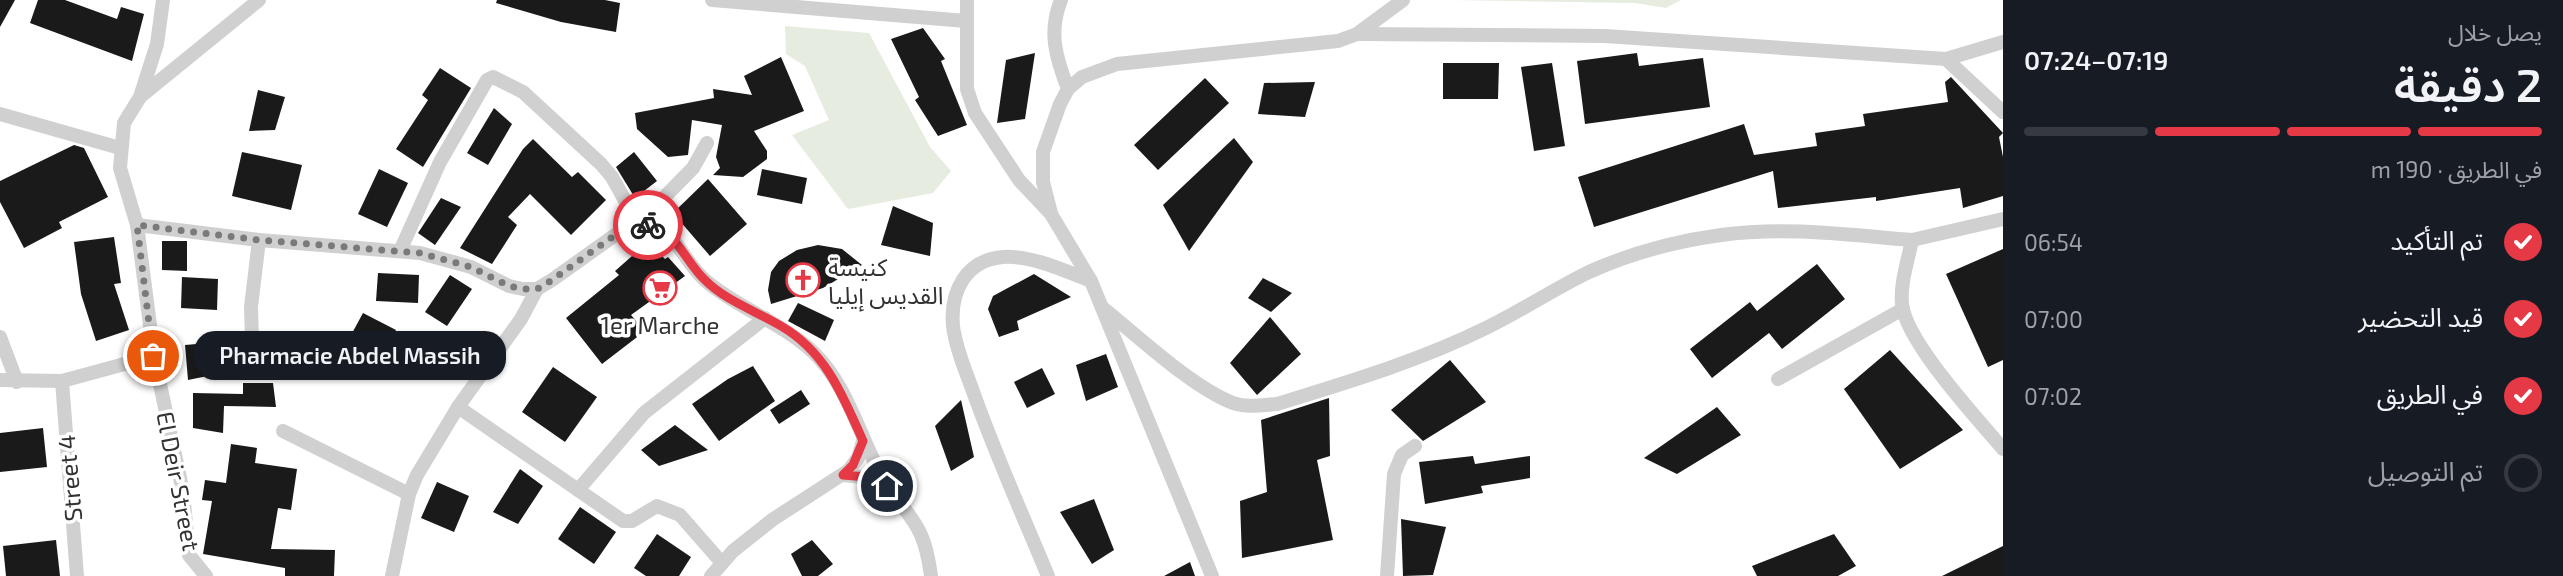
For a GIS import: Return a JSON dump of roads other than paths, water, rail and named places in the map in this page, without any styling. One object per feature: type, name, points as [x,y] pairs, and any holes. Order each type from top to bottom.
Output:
[{"type":"street","name":"El Deir Street","points":[[163,0],[157,44],[139,97],[124,123],[120,148],[126,196],[137,225],[153,356],[183,492],[189,555],[206,576]]},
{"type":"street","points":[[139,97],[259,0]]},
{"type":"street","points":[[712,0],[966,21]]},
{"type":"street","points":[[967,0],[967,89],[975,113],[1019,180],[1051,214],[1091,281],[1212,576]]},
{"type":"street","points":[[1061,0],[1054,31],[1054,51],[1068,89]]},
{"type":"street","points":[[1051,214],[1043,182],[1043,152],[1050,128],[1068,89],[1100,68],[1338,41],[1357,34],[1402,0]]},
{"type":"street","points":[[1357,34],[1605,36],[1945,59],[2003,42]]},
{"type":"street","points":[[1945,59],[2003,112]]},
{"type":"street","points":[[400,251],[440,162],[488,80],[493,77],[523,92],[601,164],[612,177],[638,224],[665,230],[705,281],[797,338],[828,369],[840,387],[863,441],[887,486],[910,512],[920,531],[927,549],[931,576]]},
{"type":"street","points":[[0,114],[120,148]]},
{"type":"street","points":[[392,576],[409,494],[417,475],[458,407],[521,319],[537,289],[625,228],[638,224],[694,168],[707,143]]},
{"type":"street","points":[[1104,309],[1214,394],[1235,404],[1256,406],[1287,401],[1429,354],[1488,327],[1590,272],[1626,257],[1680,243],[1722,235],[1780,232],[1912,240],[2003,219]]},
{"type":"street","points":[[137,225],[259,240],[400,251],[471,267],[509,286],[537,289]]},
{"type":"street","points":[[253,372],[251,307],[259,240]]},
{"type":"street","points":[[1912,240],[1905,272],[1903,309],[1913,333],[1946,381],[2003,449]]},
{"type":"street","points":[[1048,576],[1005,480],[958,351],[953,309],[961,281],[969,270],[981,262],[1004,257],[1031,261],[1091,281]]},
{"type":"street","points":[[1778,379],[1903,309]]},
{"type":"street","points":[[578,490],[644,413],[765,318]]},
{"type":"street","points":[[0,337],[17,382]]},
{"type":"street","points":[[0,380],[62,381],[153,356]]},
{"type":"street","name":"Street 4","points":[[62,381],[77,576]]},
{"type":"street","points":[[458,407],[623,521],[632,521],[657,506],[680,515],[722,562]]},
{"type":"street","points":[[283,431],[409,494]]},
{"type":"street","points":[[711,576],[722,562],[793,505],[843,475],[853,465],[863,441]]},
{"type":"street","points":[[1387,576],[1394,474],[1402,455],[1415,446]]},
{"type":"street","points":[[843,475],[867,477],[887,486]]},
{"type":"place","name":"كنيسة القديس إيليا","points":[[803,280]]},
{"type":"place","name":"1er Marche","points":[[660,288]]},
{"type":"place","name":"Pharmacie Abdel Massih","points":[[153,356]]}]
